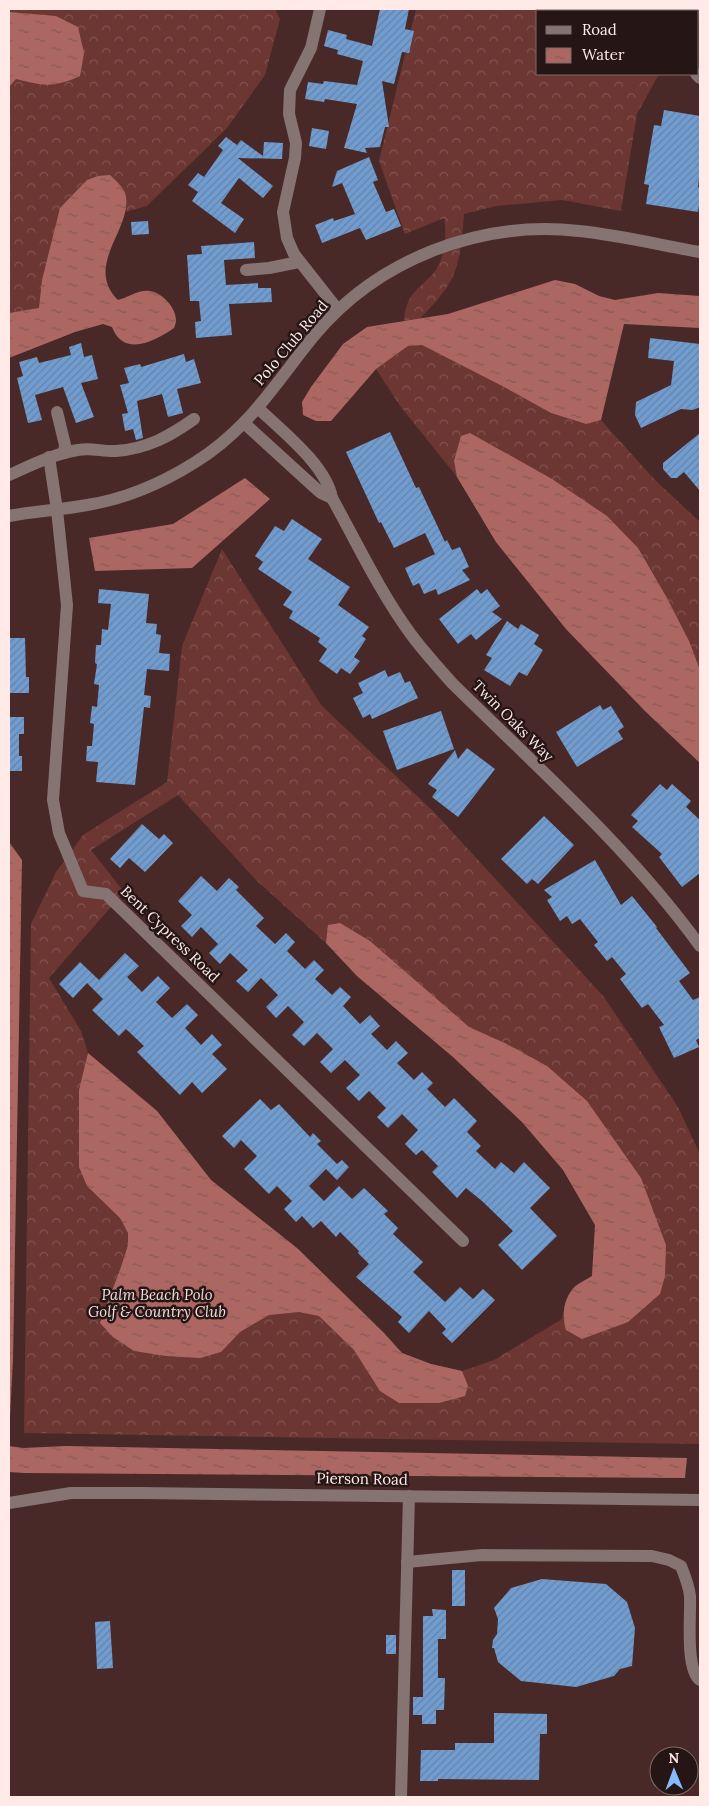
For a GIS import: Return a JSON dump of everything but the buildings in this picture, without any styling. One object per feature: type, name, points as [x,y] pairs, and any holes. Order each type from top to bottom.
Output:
[{"type":"street","points":[[320,9],[311,48],[290,90],[289,114],[296,143],[296,158],[283,212],[287,238],[299,262],[338,310]]},
{"type":"street","name":"Polo Club Road","points":[[9,516],[90,505],[114,499],[155,484],[195,463],[244,423],[258,408],[314,336],[338,310],[385,274],[423,254],[455,242],[488,234],[545,229],[580,231],[700,252]]},
{"type":"street","points":[[246,270],[299,262]]},
{"type":"street","name":"Twin Oaks Way","points":[[258,408],[298,446],[316,468],[389,601],[433,662],[613,843],[654,888],[700,946]]},
{"type":"street","points":[[57,412],[65,445],[64,453]]},
{"type":"street","points":[[9,475],[49,457],[80,449],[116,451],[142,447],[169,436],[194,419]]},
{"type":"street","name":"Twin Oaks Way","points":[[244,423],[321,493],[332,498]]},
{"type":"street","points":[[49,457],[57,510]]},
{"type":"street","name":"Bent Cypress Road","points":[[57,510],[67,605],[53,800],[59,833],[83,891],[106,894],[463,1241]]},
{"type":"street","name":"Pierson Road","points":[[9,1509],[45,1496],[70,1494],[700,1500]]},
{"type":"street","points":[[402,1797],[408,1496]]},
{"type":"street","name":"Pierson Road","points":[[9,1503],[24,1502]]},
{"type":"street","points":[[407,1562],[482,1555],[652,1556],[669,1560],[681,1566],[687,1581],[690,1595],[689,1639],[692,1662],[697,1678],[700,1680]]},
{"type":"green space","points":[[9,9],[275,9],[280,19],[265,75],[227,128],[147,206],[125,212],[126,209],[39,309],[9,313]]},
{"type":"green space","points":[[416,9],[700,9],[699,17],[699,10],[536,10],[536,75],[658,75],[637,114],[621,211],[562,200],[496,206],[464,214],[460,253],[454,273],[442,294],[419,320],[422,345],[551,413],[586,424],[601,420],[655,480],[700,522],[700,763],[645,711],[566,629],[496,542],[457,477],[400,406],[376,369],[408,346],[404,323],[405,311],[414,292],[435,271],[441,259],[445,231],[444,218],[405,234],[379,161]]},
{"type":"green space","name":"Palm Beach Polo Golf & Country Club","points":[[222,549],[322,706],[433,811],[604,997],[678,1107],[700,1154],[700,1444],[24,1433],[31,924],[56,872],[83,835],[167,782],[182,646]],"holes":[[[178,795],[257,881],[326,943],[357,976],[453,1057],[522,1122],[564,1170],[595,1225],[592,1276],[572,1289],[565,1305],[562,1319],[494,1360],[462,1371],[431,1364],[402,1353],[297,1248],[211,1180],[157,1111],[88,1053],[81,1031],[49,978],[124,892],[91,850]]]},
{"type":"water","points":[[9,12],[56,16],[78,27],[84,53],[80,76],[63,83],[48,85],[16,79],[9,87]]},
{"type":"water","points":[[110,175],[125,194],[126,210],[107,261],[106,274],[109,287],[118,300],[144,291],[155,292],[160,295],[173,309],[176,320],[174,328],[149,342],[132,344],[124,342],[117,336],[112,327],[103,324],[75,332],[9,358],[9,313],[39,308],[42,280],[60,208],[87,180],[98,176]]},
{"type":"water","points":[[555,280],[575,284],[599,296],[615,300],[658,293],[700,296],[700,328],[624,324],[601,420],[586,424],[551,413],[422,345],[408,346],[376,369],[331,421],[316,421],[303,415],[302,402],[311,387],[343,344],[367,327],[448,314]]},
{"type":"water","points":[[470,433],[552,479],[607,516],[638,548],[689,641],[700,670],[700,763],[645,711],[566,629],[496,542],[457,477],[454,461],[461,436]]},
{"type":"water","points":[[245,478],[270,499],[192,568],[95,571],[89,538],[173,524]]},
{"type":"water","points":[[9,842],[22,860],[13,1359],[9,1436]]},
{"type":"water","points":[[340,923],[370,941],[469,1027],[509,1045],[547,1066],[587,1101],[641,1178],[666,1245],[665,1276],[660,1294],[628,1322],[582,1339],[566,1330],[564,1315],[565,1304],[569,1294],[579,1284],[592,1276],[595,1225],[563,1170],[522,1122],[453,1057],[357,976],[326,943],[328,925]]},
{"type":"water","points":[[88,1053],[157,1111],[211,1180],[297,1248],[402,1353],[431,1364],[462,1371],[468,1386],[465,1396],[439,1403],[399,1403],[380,1391],[354,1350],[319,1316],[299,1312],[269,1315],[240,1332],[221,1352],[200,1358],[166,1356],[134,1351],[113,1337],[100,1323],[128,1245],[128,1233],[120,1218],[87,1186],[79,1167],[79,1090]]},
{"type":"water","points":[[9,1446],[23,1448],[66,1446],[687,1458],[685,1478],[25,1473],[9,1472]]}]
